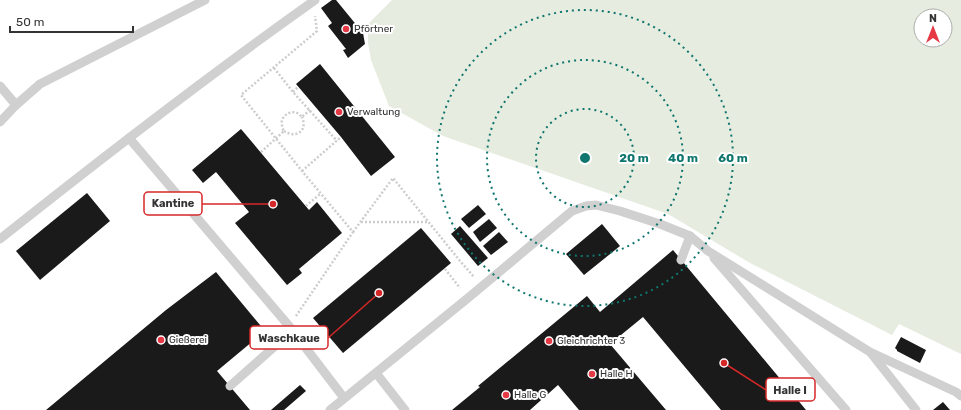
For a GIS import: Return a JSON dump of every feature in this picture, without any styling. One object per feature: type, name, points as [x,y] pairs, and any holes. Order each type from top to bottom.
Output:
[{"type":"lane","points":[[0,122],[16,105],[40,84],[205,0]]},
{"type":"lane","points":[[0,239],[129,138],[315,0]]},
{"type":"lane","points":[[0,86],[16,105]]},
{"type":"lane","points":[[129,138],[291,328],[344,398]]},
{"type":"lane","points":[[330,410],[572,211],[586,206],[596,205],[660,224],[690,236],[708,251],[870,352],[956,392],[961,396]]},
{"type":"lane","points":[[681,260],[690,236]]},
{"type":"lane","points":[[708,251],[846,410]]},
{"type":"lane","points":[[230,386],[291,328]]},
{"type":"lane","points":[[870,352],[916,410]]},
{"type":"lane","points":[[376,373],[405,410]]},
{"type":"path","points":[[315,15],[317,30],[241,95],[320,194],[353,232]]},
{"type":"path","points":[[274,68],[293,92],[337,141]]},
{"type":"path","points":[[293,92],[298,87]]},
{"type":"path","points":[[302,117],[310,110]]},
{"type":"path","points":[[290,112],[297,113],[302,117],[304,125],[302,131],[296,134],[289,134],[284,131],[282,120],[285,115],[290,112]]},
{"type":"path","points":[[261,152],[284,131]]},
{"type":"path","points":[[302,171],[341,137]]},
{"type":"path","points":[[291,328],[353,232],[393,178],[460,261],[482,285]]},
{"type":"path","points":[[306,206],[320,194]]},
{"type":"path","points":[[361,222],[429,222]]},
{"type":"path","points":[[444,269],[468,298]]},
{"type":"shaded area","points":[[392,0],[961,0],[961,354],[899,324],[892,335],[750,263],[668,214],[443,136],[389,106],[371,60],[368,43],[368,24]]},
{"type":"building","name":"Pförtner","points":[[332,0],[336,0],[363,33],[365,44],[348,58],[343,50],[346,49],[328,26],[332,23],[321,8]]},
{"type":"building","name":"Verwaltung","points":[[320,64],[395,157],[371,176],[341,137],[296,84]]},
{"type":"building","points":[[241,129],[309,210],[317,202],[342,233],[299,269],[302,273],[287,285],[235,223],[249,212],[216,172],[203,183],[192,170]]},
{"type":"building","points":[[87,193],[110,221],[40,280],[16,251]]},
{"type":"building","points":[[478,205],[486,214],[469,228],[461,219]]},
{"type":"building","points":[[489,219],[497,228],[480,242],[473,232]]},
{"type":"building","points":[[602,224],[620,246],[584,275],[566,254]]},
{"type":"building","points":[[460,226],[488,258],[478,266],[451,234]]},
{"type":"building","points":[[421,228],[451,263],[343,353],[313,318]]},
{"type":"building","points":[[499,232],[508,242],[491,255],[483,246]]},
{"type":"building","points":[[673,250],[806,410],[721,410],[643,317],[610,344],[666,410],[579,410],[558,385],[530,410],[452,410],[480,387],[478,386],[587,296],[600,312]]},
{"type":"building","name":"Gießerei","points":[[216,272],[265,331],[217,371],[250,410],[46,410],[166,310]]},
{"type":"building","points":[[901,337],[926,350],[920,363],[897,351],[895,348]]},
{"type":"building","points":[[300,385],[306,391],[284,410],[271,410]]},
{"type":"building","points":[[943,402],[950,410],[933,410]]},
{"type":"place","name":"Pförtner","points":[[346,29]]},
{"type":"place","name":"Verwaltung","points":[[339,112]]},
{"type":"place","name":"Kantine","points":[[273,204]]},
{"type":"place","name":"Waschkaue","points":[[379,293]]},
{"type":"place","name":"Gießerei","points":[[161,340]]},
{"type":"place","name":"Gleichrichter 3","points":[[549,341]]},
{"type":"place","name":"Halle I","points":[[724,363]]},
{"type":"place","name":"Halle H","points":[[592,374]]},
{"type":"place","name":"Halle G","points":[[506,395]]}]
